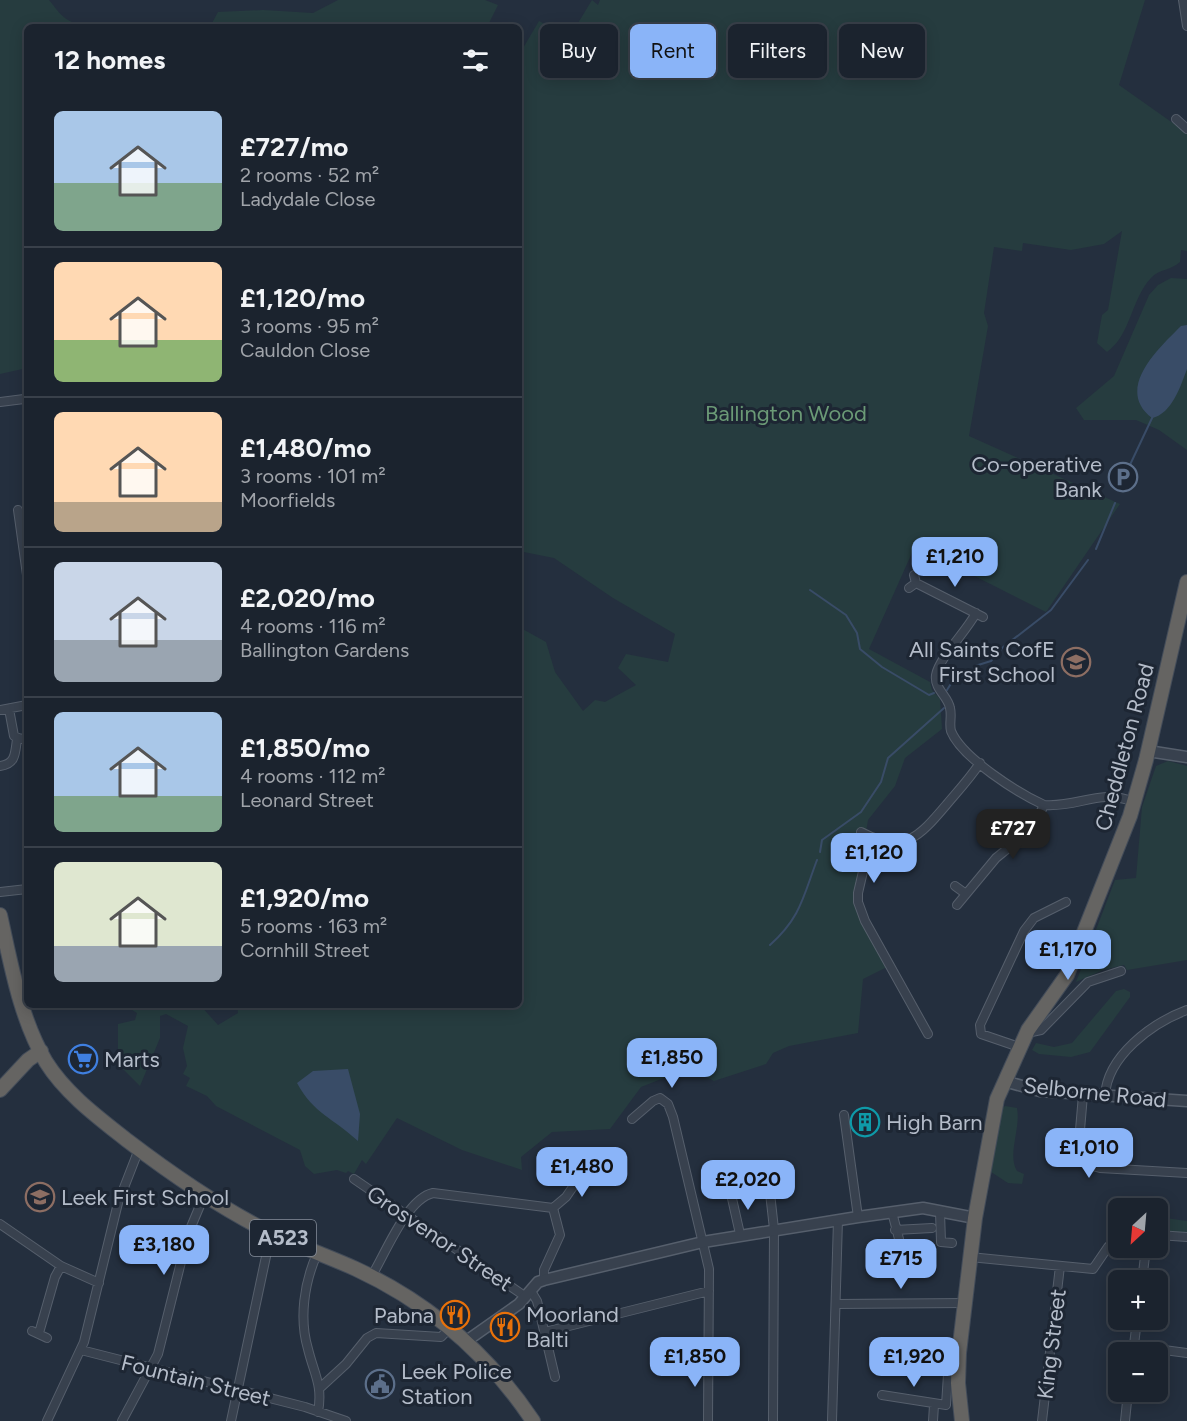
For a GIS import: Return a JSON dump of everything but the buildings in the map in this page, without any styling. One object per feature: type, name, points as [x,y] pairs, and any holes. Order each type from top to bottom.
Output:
[{"type":"highway","name":"Cheddleton Road","points":[[962,1421],[957,1383],[959,1353],[975,1218],[992,1118],[1004,1081],[1019,1047],[1067,975],[1134,802],[1187,582]]},
{"type":"highway","name":"A523","points":[[0,915],[5,964],[41,1051],[71,1092],[139,1149],[204,1196],[271,1233],[371,1277],[417,1302],[451,1327],[501,1379],[533,1421]]},
{"type":"highway","points":[[0,1090],[28,1060],[41,1051]]},
{"type":"street","points":[[1183,0],[1187,26]]},
{"type":"street","points":[[1176,119],[1187,129]]},
{"type":"street","points":[[0,402],[24,399]]},
{"type":"street","points":[[18,510],[24,553]]},
{"type":"street","points":[[913,582],[980,615],[948,652],[936,676],[936,684],[950,707],[950,730],[964,749],[980,763],[1044,805],[1058,806],[1110,795],[1134,802]]},
{"type":"street","points":[[0,766],[9,765],[13,760],[17,739],[4,710],[24,706]]},
{"type":"street","points":[[17,739],[24,738]]},
{"type":"street","points":[[1148,751],[1187,757]]},
{"type":"street","points":[[861,832],[871,837],[898,843],[916,837],[980,763]]},
{"type":"street","points":[[957,905],[1003,851],[1033,828],[1044,805]]},
{"type":"street","points":[[871,837],[858,902],[864,921],[928,1035]]},
{"type":"street","points":[[955,886],[966,894]]},
{"type":"street","points":[[0,892],[24,889]]},
{"type":"street","points":[[1019,1047],[988,1038],[981,1034],[980,1025],[1024,932],[1034,918],[1062,904],[1061,917]]},
{"type":"street","points":[[1027,1033],[1041,1030],[1088,982],[1120,971]]},
{"type":"street","points":[[1105,1096],[1110,1076],[1128,1051],[1160,1024],[1187,1010]]},
{"type":"street","name":"Selborne Road","points":[[1004,1081],[1025,1088],[1083,1095],[1187,1101]]},
{"type":"street","points":[[1083,1095],[1078,1153],[1085,1164],[1100,1168],[1187,1173]]},
{"type":"street","points":[[632,1119],[652,1101],[663,1099],[673,1117],[710,1269],[708,1421]]},
{"type":"street","points":[[844,1115],[858,1217]]},
{"type":"street","points":[[47,1421],[81,1350],[118,1203],[139,1149]]},
{"type":"street","points":[[767,1166],[774,1229],[773,1421]]},
{"type":"street","points":[[371,1277],[386,1247],[421,1198],[433,1193],[553,1208],[566,1197],[586,1168]]},
{"type":"street","name":"Grosvenor Street","points":[[354,1179],[407,1216],[529,1294]]},
{"type":"street","points":[[731,1194],[740,1234]]},
{"type":"street","points":[[122,1421],[158,1354],[188,1234],[204,1196]]},
{"type":"street","points":[[544,1280],[544,1270],[560,1235],[553,1208]]},
{"type":"street","points":[[465,1342],[544,1280],[740,1234],[891,1212],[923,1208],[975,1218]]},
{"type":"street","points":[[891,1212],[899,1239],[900,1264]]},
{"type":"street","points":[[940,1212],[941,1242],[952,1243]]},
{"type":"street","points":[[832,1421],[838,1220]]},
{"type":"street","points":[[0,1224],[61,1266],[99,1283]]},
{"type":"street","points":[[895,1230],[932,1228]]},
{"type":"street","points":[[231,1421],[271,1233]]},
{"type":"street","points":[[1168,1236],[1187,1237]]},
{"type":"street","points":[[970,1257],[1096,1268],[1108,1246]]},
{"type":"street","points":[[317,1254],[302,1312],[308,1348],[321,1388],[318,1412]]},
{"type":"street","points":[[39,1334],[55,1277],[61,1266]]},
{"type":"street","name":"King Street","points":[[1042,1421],[1060,1266]]},
{"type":"street","points":[[545,1332],[709,1291]]},
{"type":"street","points":[[529,1294],[545,1332],[555,1377]]},
{"type":"street","points":[[836,1304],[965,1303]]},
{"type":"street","points":[[321,1388],[346,1364],[366,1338],[376,1333],[441,1337],[451,1327]]},
{"type":"street","name":"Fountain Street","points":[[81,1350],[237,1390],[340,1420]]},
{"type":"street","points":[[882,1395],[934,1405],[946,1405],[949,1359],[954,1352],[959,1353]]},
{"type":"street","points":[[1168,1352],[1187,1353]]},
{"type":"street","points":[[1125,1421],[1127,1402]]},
{"type":"street","points":[[933,1421],[934,1405]]},
{"type":"green space","points":[[0,0],[49,0],[65,18],[79,24],[24,24],[24,369],[0,374]]},
{"type":"green space","points":[[338,0],[485,0],[498,5],[488,24],[212,24],[218,12],[263,10],[313,13]]},
{"type":"green space","name":"Ballington Wood","points":[[592,0],[598,5],[600,0],[1145,0],[1119,85],[1187,133],[1187,251],[1181,250],[1180,262],[1177,265],[1151,278],[1139,296],[1121,336],[1107,352],[1097,343],[1102,315],[1108,310],[1122,231],[1104,244],[1071,250],[1023,243],[1022,251],[994,247],[984,313],[988,326],[969,436],[1120,504],[1046,612],[915,546],[869,649],[930,682],[932,690],[940,699],[942,729],[905,758],[895,786],[868,820],[854,904],[863,926],[887,967],[863,979],[858,1033],[789,1046],[773,1053],[766,1064],[714,1081],[689,1068],[641,1087],[610,1129],[552,1132],[521,1157],[522,1170],[462,1150],[397,1118],[366,1164],[362,1160],[354,1174],[337,1170],[314,1174],[305,1166],[300,1150],[216,1106],[207,1096],[186,1086],[190,1078],[183,1074],[187,1066],[183,1048],[188,1026],[166,1014],[160,1016],[160,1038],[140,1086],[118,1064],[118,1024],[135,1020],[137,1013],[129,1008],[203,1008],[218,1025],[238,1013],[237,1008],[522,1008],[522,629],[546,642],[555,672],[583,711],[595,700],[605,702],[636,685],[618,668],[626,654],[668,662],[675,634],[613,598],[554,558],[522,552],[522,50],[539,21],[545,24],[540,24],[540,78],[618,78],[618,24],[577,24]]},
{"type":"green space","points":[[1171,278],[1187,279],[1187,450],[1159,430],[1136,420],[1084,420],[1076,408],[1114,376],[1149,295],[1158,285]]},
{"type":"green space","points":[[1168,761],[1187,766],[1187,960],[1127,970],[1124,965],[1103,970],[1076,982],[1115,880],[1136,878],[1142,807],[1156,766]]},
{"type":"green space","points":[[1124,989],[1130,992],[1130,997],[1090,1052],[1071,1057],[1039,1054],[1032,1050],[1036,1043],[1054,1047],[1072,1043],[1116,991]]},
{"type":"green space","points":[[1005,1106],[1017,1108],[1013,1157],[1017,1171],[1024,1174],[1022,1184],[1008,1183],[991,1172],[1001,1110]]},
{"type":"green space","points":[[1168,1218],[1187,1221],[1187,1235],[1168,1232]]},
{"type":"water","points":[[1187,325],[1185,376],[1170,405],[1165,411],[1152,418],[1141,407],[1137,394],[1139,382],[1152,357],[1181,326]]},
{"type":"water","points":[[348,1069],[360,1114],[358,1141],[317,1109],[297,1083],[313,1071]]},
{"type":"waterway","points":[[1120,486],[1153,416]]},
{"type":"waterway","points":[[1096,549],[1115,503]]},
{"type":"waterway","points":[[947,690],[952,682],[969,674],[975,666],[991,661],[1002,648],[1051,610],[1088,560]]},
{"type":"waterway","points":[[810,590],[846,615],[857,633],[860,649],[882,667],[929,695],[934,693]]},
{"type":"waterway","points":[[820,852],[822,840],[861,812],[881,782],[888,758],[944,708]]},
{"type":"waterway","points":[[770,945],[795,916],[817,860]]},
{"type":"place","name":"Co-operative Bank","points":[[1123,477]]},
{"type":"place","name":"All Saints CofE First School","points":[[1076,662]]},
{"type":"place","name":"Marts","points":[[83,1059]]},
{"type":"place","name":"High Barn","points":[[865,1122]]},
{"type":"place","name":"Leek First School","points":[[40,1197]]},
{"type":"place","name":"Pabna","points":[[455,1315]]},
{"type":"place","name":"Moorland Balti","points":[[505,1327]]},
{"type":"place","name":"Leek Police Station","points":[[380,1384]]}]
